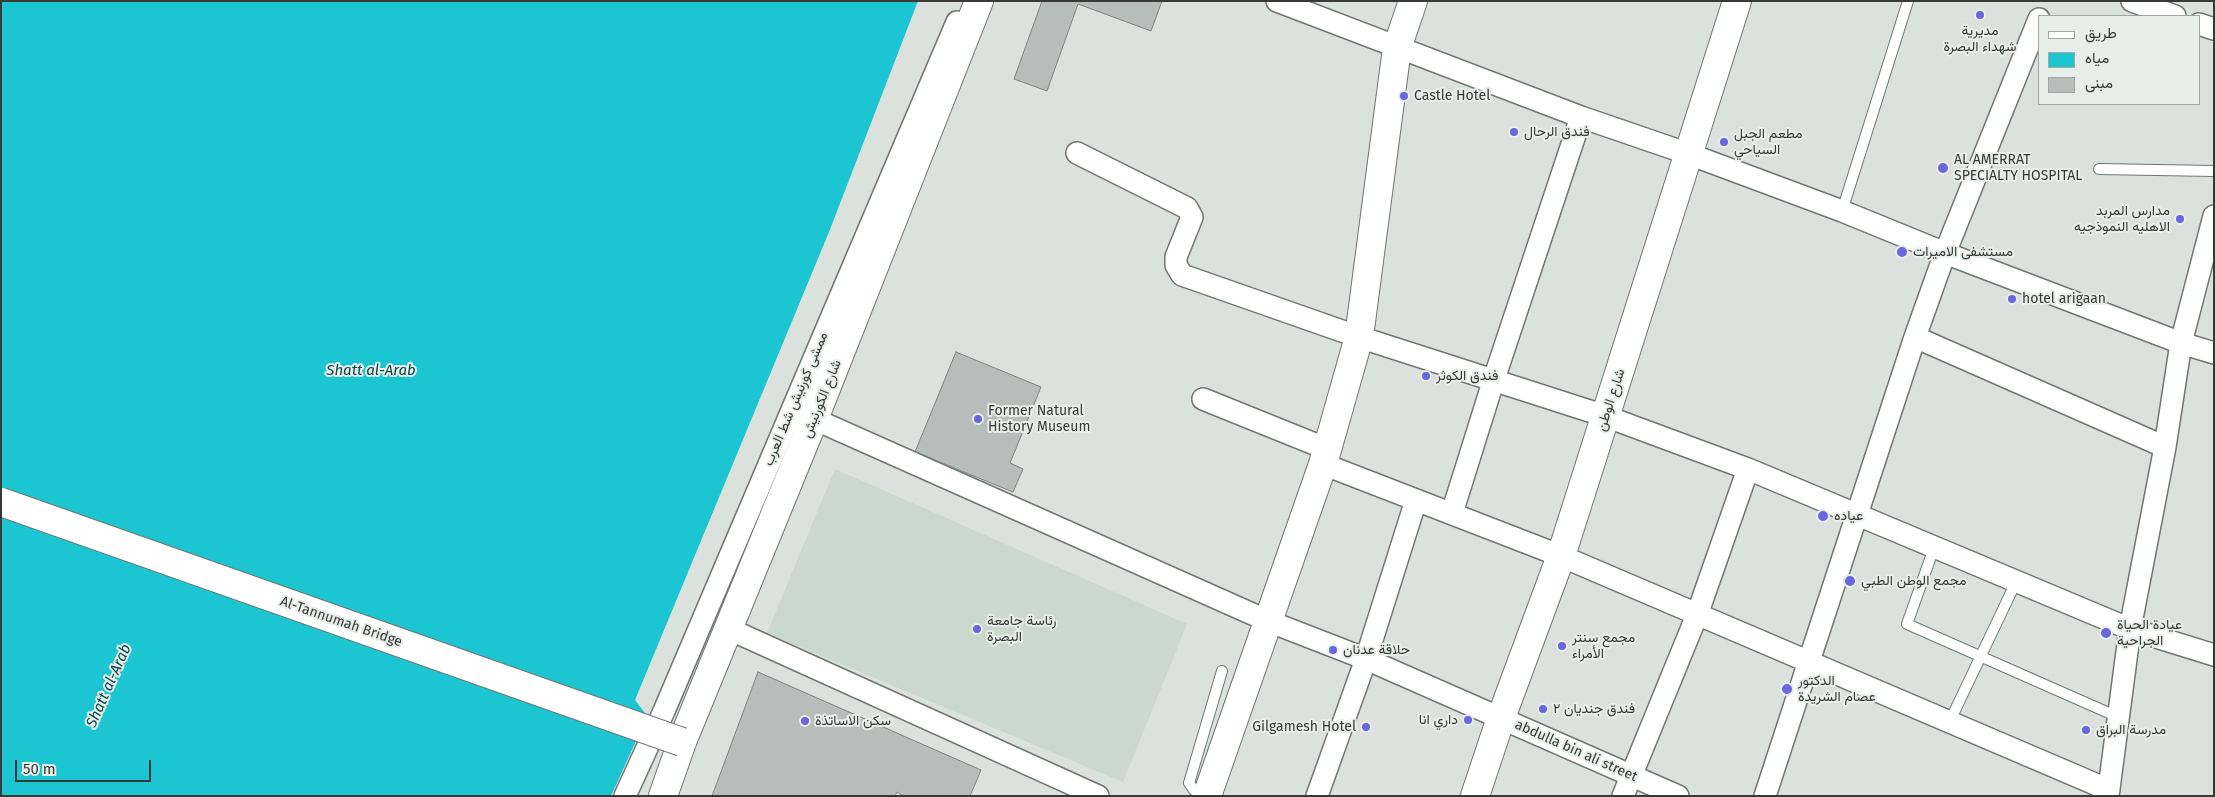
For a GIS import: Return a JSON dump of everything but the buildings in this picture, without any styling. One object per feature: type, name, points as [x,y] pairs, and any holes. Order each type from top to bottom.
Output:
[{"type":"main road","name":"شارع الكورنيش","points":[[663,796],[682,742],[814,419],[980,1]]},
{"type":"main road","points":[[1207,796],[1325,456],[1359,336],[1397,48],[1413,1]]},
{"type":"main road","name":"شارع الوطن","points":[[1476,796],[1501,718],[1561,556],[1737,1]]},
{"type":"main road","name":"Al-Tannumah Bridge","points":[[1,502],[682,742]]},
{"type":"street","name":"ممشى كورنيش شط العرب","points":[[625,796],[664,711],[966,1]]},
{"type":"street","points":[[1277,1],[1581,117],[1689,154],[1842,211],[1945,253],[2214,353]]},
{"type":"street","points":[[2040,15],[2046,1]]},
{"type":"street","points":[[2132,1],[2173,15]]},
{"type":"street","points":[[1765,796],[1915,337],[1945,253],[2038,20]]},
{"type":"street","points":[[2200,24],[2214,30]]},
{"type":"street","points":[[1452,513],[1494,379],[1581,117]]},
{"type":"street","points":[[1077,152],[1187,208],[1192,217],[1176,257],[1176,265],[1182,275],[1359,336],[1606,416],[1748,469],[2130,629],[2214,655]]},
{"type":"street","points":[[1203,399],[1416,500],[1561,556],[2108,793],[2130,629],[2166,447],[2181,342],[2214,216]]},
{"type":"street","points":[[1915,337],[2166,447]]},
{"type":"street","name":"abdulla bin ali street","points":[[814,419],[1268,621],[1366,659],[1678,796]]},
{"type":"street","points":[[1623,796],[1697,615],[1748,469]]},
{"type":"street","points":[[1318,796],[1366,659],[1416,500]]},
{"type":"street","points":[[729,629],[1098,796]]},
{"type":"lane","points":[[1842,211],[1908,1]]},
{"type":"lane","points":[[2099,169],[2214,171]]},
{"type":"lane","points":[[1934,548],[1907,624],[2118,717]]},
{"type":"lane","points":[[1949,723],[2016,582]]},
{"type":"lane","points":[[1202,796],[1189,783],[1222,670]]},
{"type":"shaded area","name":"رئاسة جامعة البصرة","points":[[835,469],[1187,624],[1123,782],[767,633]]},
{"type":"water","name":"Shatt al-Arab","points":[[1,1],[918,1],[829,232],[635,700],[645,713],[635,743],[611,796],[1,796]]},
{"type":"place","name":"مديرية شهداء البصرة","points":[[1980,15]]},
{"type":"place","name":"Castle Hotel","points":[[1404,96]]},
{"type":"place","name":"فندق الرحال","points":[[1514,132]]},
{"type":"place","name":"مطعم الجبل السياحي","points":[[1724,142]]},
{"type":"place","name":"AL AMERRAT SPECIALTY HOSPITAL","points":[[1943,168]]},
{"type":"place","name":"مدارس المربد الاهليه النموذجيه","points":[[2180,219]]},
{"type":"place","name":"مستشفى الاميرات","points":[[1902,252]]},
{"type":"place","name":"hotel arigaan","points":[[2012,299]]},
{"type":"place","name":"فندق الكوثر","points":[[1426,376]]},
{"type":"place","name":"Former Natural History Museum","points":[[978,419]]},
{"type":"place","name":"عياده","points":[[1823,516]]},
{"type":"place","name":"مجمع الوطن الطبي","points":[[1850,581]]},
{"type":"place","name":"رئاسة جامعة البصرة","points":[[977,629]]},
{"type":"place","name":"عيادة الحياة الجراحية","points":[[2106,633]]},
{"type":"place","name":"مجمع سنتر الأمراء","points":[[1562,646]]},
{"type":"place","name":"حلاقة عدنان","points":[[1333,650]]},
{"type":"place","name":"الدكتور عصام الشريدة","points":[[1787,689]]},
{"type":"place","name":"فندق جنديان ٢","points":[[1543,709]]},
{"type":"place","name":"داري انا","points":[[1468,720]]},
{"type":"place","name":"سكن الاساتذة","points":[[805,721]]},
{"type":"place","name":"Gilgamesh Hotel","points":[[1366,727]]},
{"type":"place","name":"مدرسة البراق","points":[[2086,730]]}]
